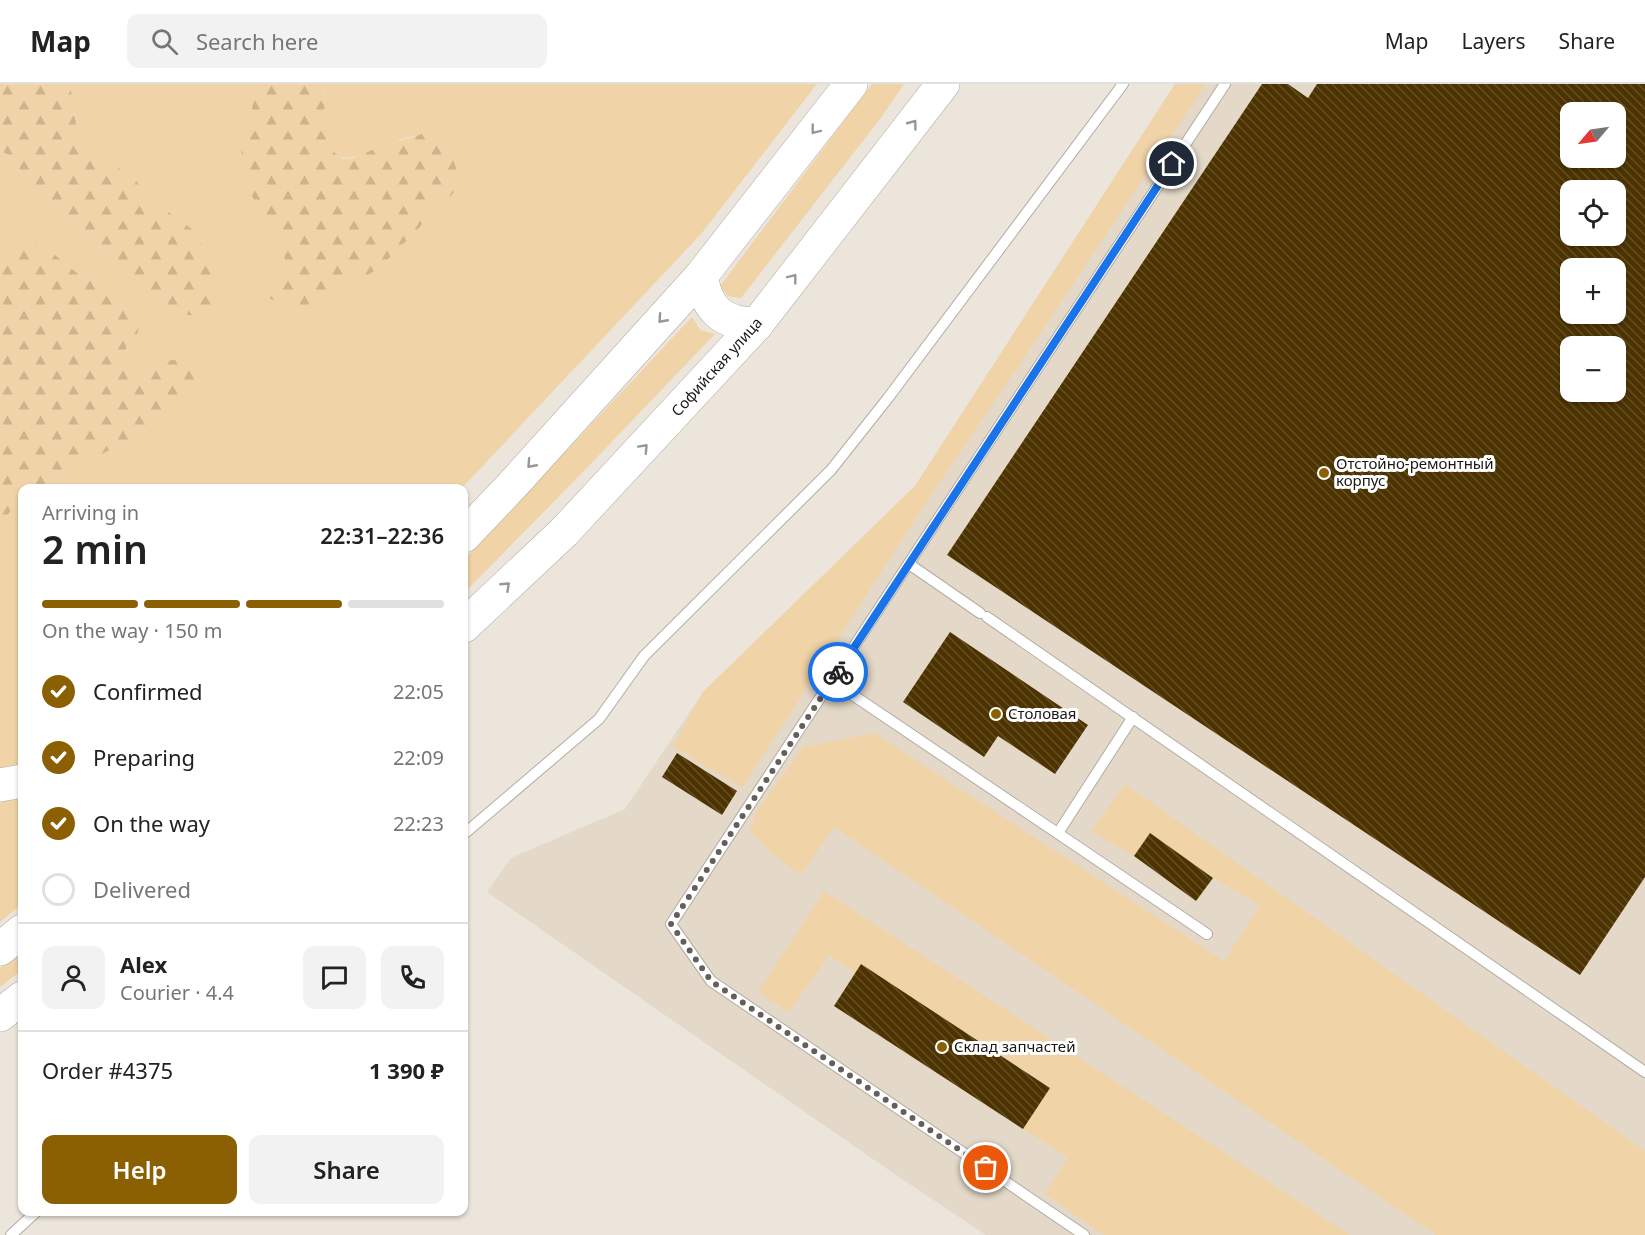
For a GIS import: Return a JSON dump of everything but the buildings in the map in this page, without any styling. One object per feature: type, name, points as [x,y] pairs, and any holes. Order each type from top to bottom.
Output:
[{"type":"main road","points":[[468,532],[701,276],[851,84]]},
{"type":"main road","name":"Софийская улица","points":[[468,622],[564,532],[757,324],[943,84]]},
{"type":"main road","points":[[701,276],[704,292],[712,307],[724,318],[740,324],[757,324]]},
{"type":"main road","points":[[0,785],[18,782]]},
{"type":"main road","points":[[0,949],[18,934]]},
{"type":"main road","points":[[0,1015],[18,1001]]},
{"type":"lane","points":[[468,831],[599,718],[644,656],[831,470],[888,398],[1123,84]]},
{"type":"lane","points":[[1084,1235],[711,981],[671,924],[1225,84]]},
{"type":"lane","points":[[909,564],[1645,1072]]},
{"type":"lane","points":[[832,681],[1207,934]]},
{"type":"lane","points":[[1058,833],[1133,717]]},
{"type":"lane","points":[[11,1235],[32,1216]]},
{"type":"shaded area","points":[[1175,84],[1645,84],[1645,1235],[986,1235],[487,892],[511,858],[625,809],[703,692],[915,486]]},
{"type":"green space","points":[[0,84],[70,84],[76,124],[82,144],[96,161],[115,166],[134,177],[145,195],[196,232],[213,269],[217,288],[215,309],[197,316],[175,313],[143,282],[124,272],[107,258],[97,239],[30,189],[20,170],[7,154],[0,151]]},
{"type":"green space","points":[[70,84],[255,84],[252,109],[244,128],[257,205],[273,222],[284,253],[285,263],[279,273],[264,287],[267,298],[309,311],[326,303],[351,279],[420,227],[432,208],[451,196],[445,141],[432,135],[417,135],[402,139],[357,156],[345,158],[336,154],[319,126],[325,106],[324,84],[817,84],[701,234],[466,484],[46,484],[143,432],[175,411],[171,360],[149,368],[128,366],[126,348],[138,332],[123,293],[83,278],[50,252],[32,242],[14,253],[0,268],[0,151],[7,154],[20,170],[30,189],[97,239],[107,258],[124,272],[143,282],[175,313],[213,269],[196,232],[145,195],[133,177],[115,166],[96,161],[82,144],[76,124]]},
{"type":"green space","points":[[255,84],[324,84],[325,106],[320,127],[335,153],[343,159],[353,158],[392,142],[425,133],[437,135],[445,141],[452,153],[458,176],[457,188],[451,196],[432,208],[420,227],[380,267],[362,279],[351,279],[326,303],[309,311],[267,298],[264,287],[279,273],[285,263],[284,253],[273,222],[252,196],[241,150],[244,128],[252,109]]},
{"type":"green space","points":[[872,84],[904,84],[880,119],[741,298],[728,296],[720,286]]},
{"type":"green space","points":[[1175,84],[1206,84],[929,498],[742,788],[673,746],[703,692],[915,486]]},
{"type":"green space","points":[[32,242],[50,251],[83,278],[123,293],[140,311],[138,332],[126,348],[128,366],[149,368],[171,360],[195,359],[197,379],[175,411],[143,432],[46,484],[18,484],[18,501],[0,527],[0,268],[14,253]]},
{"type":"green space","points":[[692,317],[700,330],[715,334],[468,589],[468,556]]},
{"type":"green space","points":[[18,501],[18,768],[0,771],[0,527]]},
{"type":"green space","points":[[874,733],[1224,961],[1260,905],[1213,878],[1150,833],[1134,856],[1091,831],[1125,784],[1645,1151],[1645,1235],[1436,1235],[834,827],[801,875],[769,851],[750,830],[756,813],[803,747]]},
{"type":"green space","points":[[18,798],[18,907],[0,922],[0,800]]},
{"type":"green space","points":[[824,891],[1350,1235],[1104,1235],[1045,1194],[1068,1157],[1023,1129],[1050,1087],[861,964],[855,973],[829,955],[789,1012],[758,992]]},
{"type":"green space","points":[[18,953],[18,973],[0,987],[0,968]]},
{"type":"way so far","points":[[838,672],[671,924],[711,981],[986,1168]]},
{"type":"place","name":"Отстойно-ремонтный корпус","points":[[1324,473]]},
{"type":"place","name":"Столовая","points":[[996,714]]},
{"type":"place","name":"Склад запчастей","points":[[942,1047]]},
{"type":"route","points":[[838,672],[1172,164]]}]
